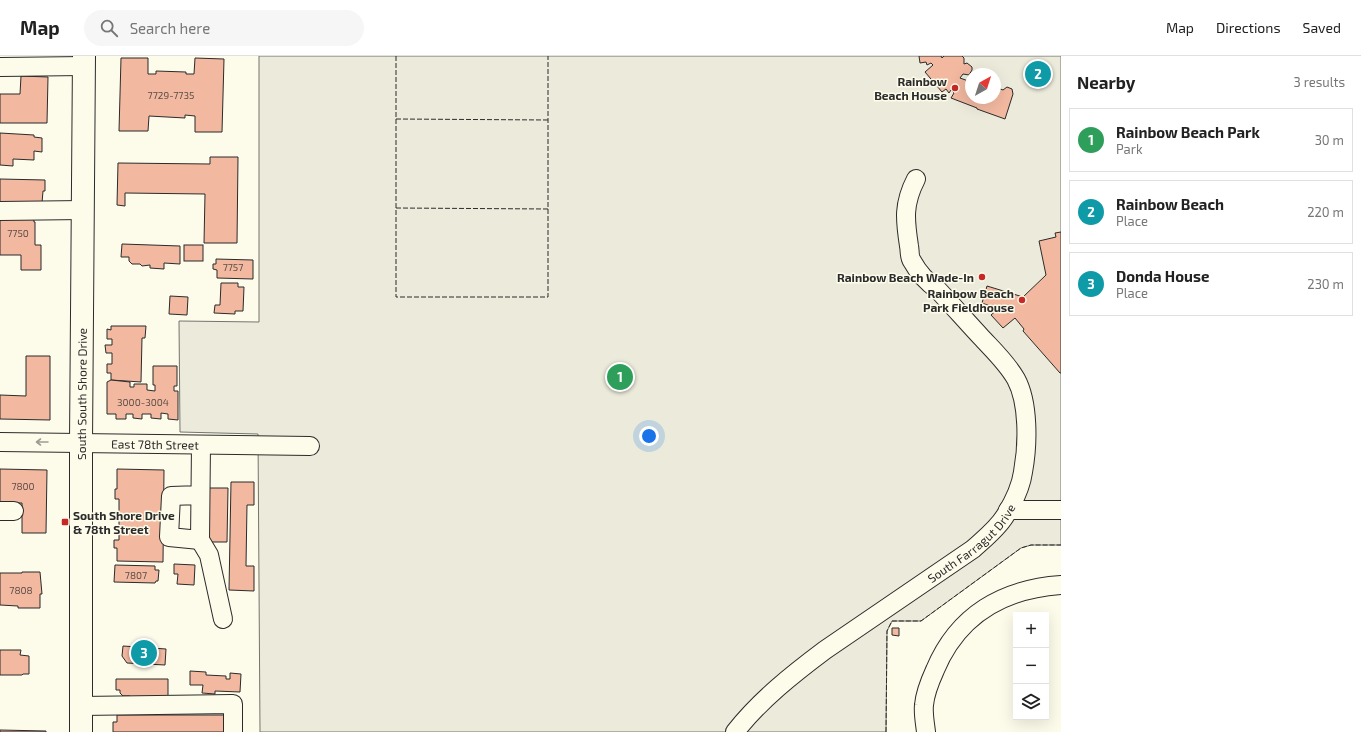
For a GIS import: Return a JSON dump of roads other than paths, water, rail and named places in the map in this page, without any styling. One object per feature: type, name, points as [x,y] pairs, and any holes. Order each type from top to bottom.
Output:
[{"type":"main road","name":"South South Shore Drive","points":[[81,732],[81,442],[84,61]]},
{"type":"street","points":[[0,67],[84,61]]},
{"type":"street","name":"South Farragut Drive","points":[[735,732],[745,719],[780,686],[810,661],[973,549],[1004,517],[1011,504],[1023,472],[1027,438],[1021,389],[1016,379],[1005,362],[938,290],[928,283],[911,260],[910,246],[906,229],[906,209],[909,192],[916,179]]},
{"type":"street","points":[[0,211],[83,210]]},
{"type":"street","name":"East 78th Street","points":[[0,442],[310,446]]},
{"type":"street","points":[[201,445],[200,540],[209,555],[223,619]]},
{"type":"street","points":[[200,495],[170,496],[169,537],[200,540]]},
{"type":"street","points":[[1011,504],[1061,499]]},
{"type":"street","points":[[1011,504],[1061,510]]},
{"type":"street","points":[[926,732],[924,706],[930,681],[941,654],[959,630],[982,609],[1005,597],[1046,586],[1061,585]]},
{"type":"street","points":[[81,706],[234,704],[233,732]]},
{"type":"place","name":"Rainbow Beach","points":[[1038,74]]},
{"type":"place","name":"Rainbow Beach House","points":[[955,88]]},
{"type":"place","name":"Rainbow Beach Wade-In","points":[[982,277]]},
{"type":"place","name":"Rainbow Beach Park Fieldhouse","points":[[1022,300]]},
{"type":"place","name":"Rainbow Beach Park","points":[[620,377]]},
{"type":"place","name":"South Shore Drive & 78th Street","points":[[65,522]]},
{"type":"place","name":"Donda House","points":[[144,653]]}]
